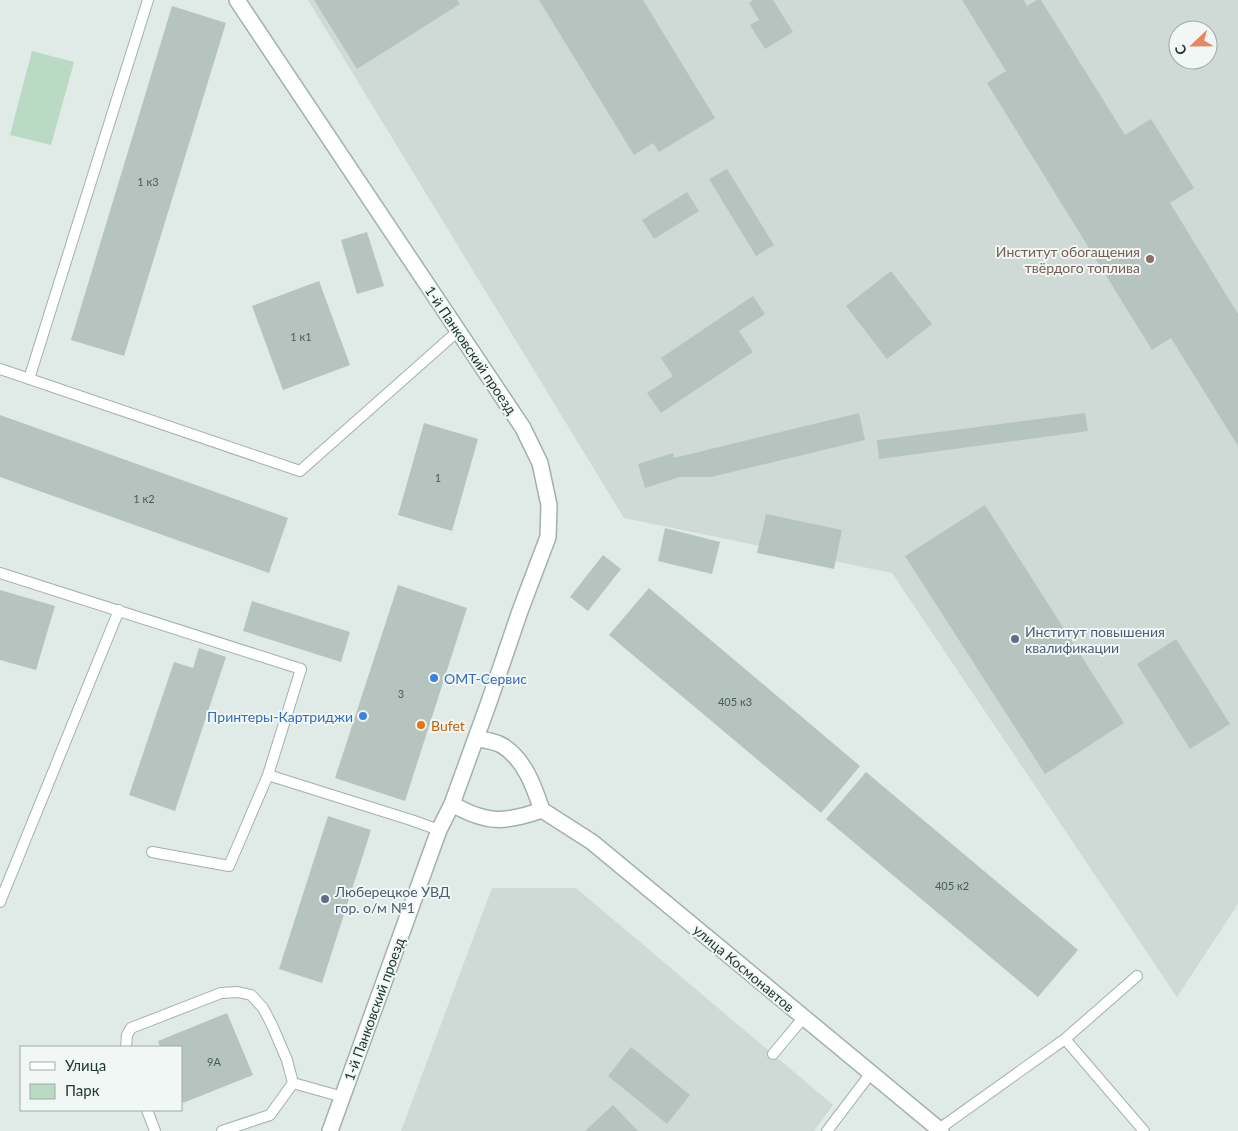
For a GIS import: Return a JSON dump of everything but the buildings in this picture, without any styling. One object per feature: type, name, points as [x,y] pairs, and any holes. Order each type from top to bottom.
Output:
[{"type":"street","name":"1-й Панковский проезд","points":[[237,0],[523,428],[540,463],[549,506],[548,537],[452,804],[439,830],[330,1131]]},
{"type":"street","points":[[452,804],[468,813],[493,820],[518,818],[542,810],[533,784],[511,752],[502,745],[476,738]]},
{"type":"street","name":"улица Космонавтов","points":[[542,810],[592,842],[940,1130]]},
{"type":"lane","points":[[29,379],[148,0]]},
{"type":"lane","points":[[0,369],[300,471],[458,331]]},
{"type":"lane","points":[[0,572],[301,669],[268,775],[230,866],[152,852]]},
{"type":"lane","points":[[0,902],[119,610]]},
{"type":"lane","points":[[268,775],[439,830]]},
{"type":"lane","points":[[940,1130],[1065,1039],[1137,976]]},
{"type":"lane","points":[[126,1046],[131,1028],[221,993],[238,992],[251,995],[263,1008],[288,1060],[292,1083],[270,1114],[222,1131]]},
{"type":"lane","points":[[773,1054],[804,1017]]},
{"type":"lane","points":[[1065,1039],[1144,1131]]},
{"type":"lane","points":[[827,1131],[871,1072]]},
{"type":"lane","points":[[292,1083],[343,1097]]},
{"type":"lane","points":[[147,1111],[155,1131]]},
{"type":"shaded area","points":[[308,0],[1238,0],[1238,904],[1177,997],[892,573],[624,518]]},
{"type":"shaded area","points":[[492,888],[576,888],[833,1105],[814,1131],[401,1131]]},
{"type":"green space","points":[[32,51],[74,62],[51,145],[10,135]]},
{"type":"place","name":"Институт обогащения твёрдого топлива","points":[[1150,259]]},
{"type":"place","name":"Институт повышения квалификации","points":[[1015,639]]},
{"type":"place","name":"ОМТ-Сервис","points":[[434,678]]},
{"type":"place","name":"Принтеры-Картриджи","points":[[363,716]]},
{"type":"place","name":"Bufet","points":[[421,725]]},
{"type":"place","name":"Люберецкое УВД гор. о/м №1","points":[[325,899]]}]
